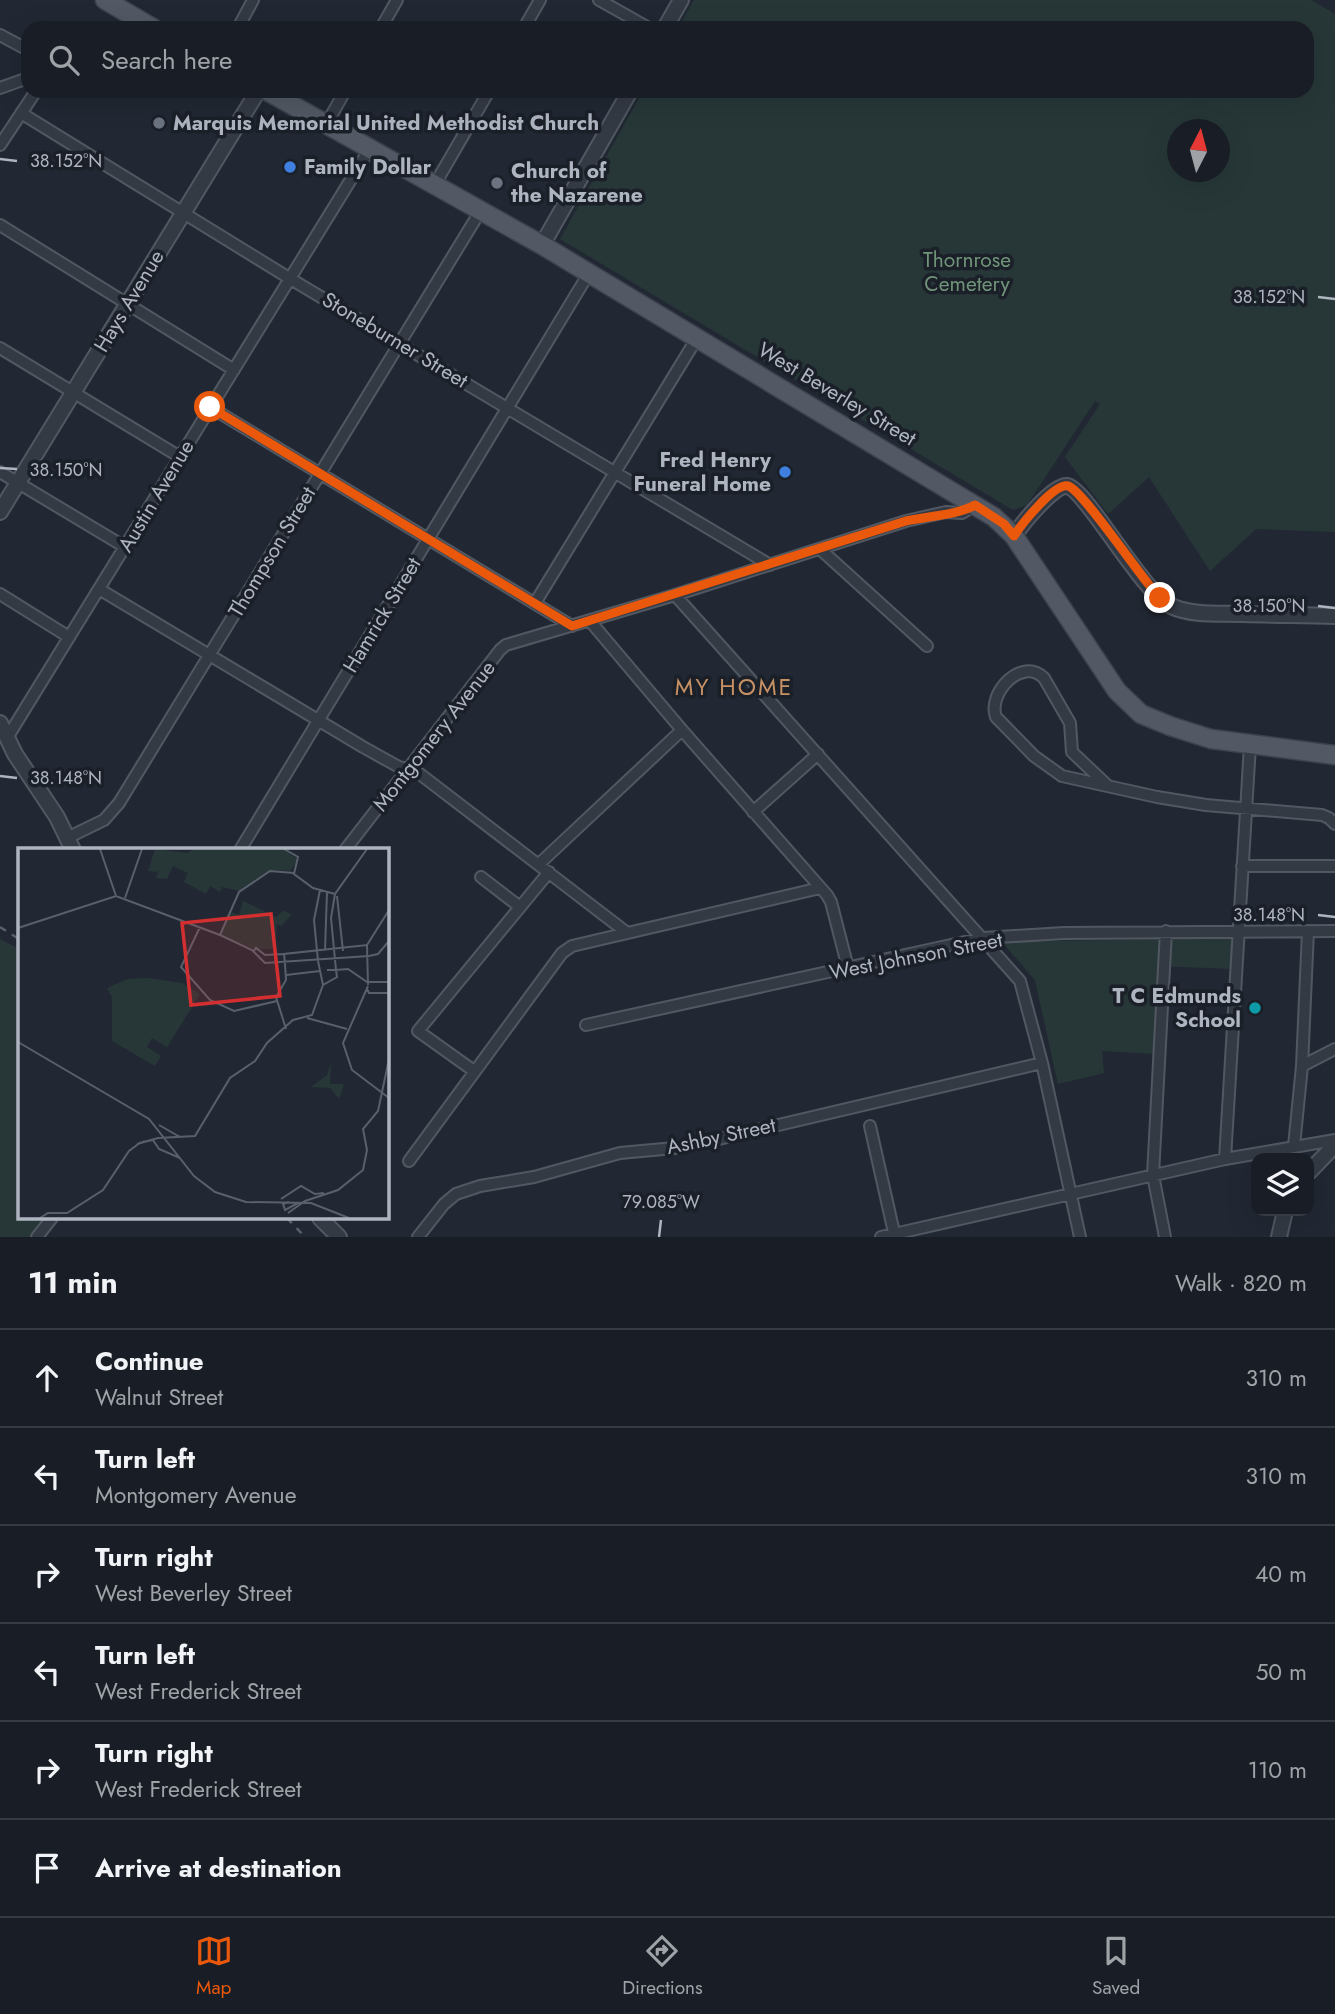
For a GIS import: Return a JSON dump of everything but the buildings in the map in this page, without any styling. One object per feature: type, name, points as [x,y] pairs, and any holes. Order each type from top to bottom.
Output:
[{"type":"main road","points":[[105,0],[140,21]]},
{"type":"main road","name":"West Beverley Street","points":[[280,98],[542,244],[1004,524],[1116,691],[1131,706],[1157,722],[1187,732],[1250,745],[1335,755]]},
{"type":"street","points":[[242,21],[253,0]]},
{"type":"street","points":[[385,21],[397,0]]},
{"type":"street","points":[[528,21],[540,0]]},
{"type":"street","points":[[598,0],[636,21]]},
{"type":"street","points":[[669,21],[681,0]]},
{"type":"street","points":[[0,35],[21,46]]},
{"type":"street","points":[[0,88],[21,80]]},
{"type":"street","points":[[0,145],[31,98]]},
{"type":"street","name":"Hays Avenue","points":[[0,512],[254,98]]},
{"type":"street","points":[[327,123],[341,98]]},
{"type":"street","points":[[435,184],[485,98]]},
{"type":"street","points":[[542,244],[626,98]]},
{"type":"street","name":"Stoneburner Street","points":[[21,113],[289,278],[770,565]]},
{"type":"street","name":"Austin Avenue","points":[[7,738],[371,147]]},
{"type":"street","name":"Thompson Street","points":[[70,844],[104,820],[119,803],[481,210]]},
{"type":"street","points":[[0,225],[234,370]]},
{"type":"street","name":"Hamrick Street","points":[[241,848],[589,273]]},
{"type":"street","points":[[536,603],[697,338]]},
{"type":"street","points":[[0,348],[180,457]]},
{"type":"street","points":[[210,407],[572,626]]},
{"type":"street","points":[[0,472],[125,547]]},
{"type":"street","points":[[1014,536],[1056,489],[1067,486],[1073,489],[1091,510],[1155,594],[1171,606],[1186,611],[1208,613],[1335,616]]},
{"type":"street","name":"Montgomery Avenue","points":[[347,848],[506,645],[675,595],[906,521],[946,512],[962,513],[975,505]]},
{"type":"street","points":[[820,549],[927,646]]},
{"type":"street","points":[[99,589],[399,768],[416,771],[626,932]]},
{"type":"street","points":[[0,594],[69,637]]},
{"type":"street","points":[[675,595],[1020,981],[1042,1063],[1080,1237]]},
{"type":"street","points":[[590,621],[831,902],[848,968]]},
{"type":"street","points":[[1108,786],[1072,752],[1070,723],[1041,674],[1026,670],[1015,675],[996,696],[993,710],[1002,725],[1053,772],[1062,776],[1108,786],[1177,801],[1317,814],[1329,818],[1335,824]]},
{"type":"street","points":[[0,723],[15,754],[52,809],[70,844]]},
{"type":"street","points":[[539,864],[682,730]]},
{"type":"street","points":[[1225,1159],[1244,808],[1250,745]]},
{"type":"street","points":[[753,812],[818,754]]},
{"type":"street","points":[[1242,866],[1335,866]]},
{"type":"street","points":[[474,1071],[418,1031],[549,872]]},
{"type":"street","points":[[481,877],[520,907]]},
{"type":"street","points":[[409,1161],[562,953],[572,946],[820,888]]},
{"type":"street","points":[[1294,1146],[1303,1066],[1308,931]]},
{"type":"street","name":"West Johnson Street","points":[[586,1025],[983,938],[1064,933],[1335,931]]},
{"type":"street","points":[[1165,1237],[1153,1175],[1166,932]]},
{"type":"street","points":[[1303,1066],[1335,1049]]},
{"type":"street","name":"Ashby Street","points":[[418,1237],[444,1204],[456,1194],[480,1186],[534,1177],[620,1153],[685,1147],[1042,1063]]},
{"type":"street","points":[[870,1126],[895,1236]]},
{"type":"street","points":[[881,1237],[895,1236],[1225,1159],[1294,1146],[1335,1142]]},
{"type":"street","points":[[1314,1166],[1335,1142]]},
{"type":"street","points":[[1279,1237],[1284,1216]]},
{"type":"street","points":[[37,1237],[50,1220]]},
{"type":"street","points":[[322,1220],[339,1237]]},
{"type":"green space","name":"Thornrose Cemetery","points":[[694,0],[1311,0],[1335,14],[1335,532],[1256,529],[1210,571],[1149,477],[1108,514],[1065,457],[1100,404],[1095,401],[1027,505],[1013,510],[560,239],[639,98],[1314,98],[1314,21],[682,21]]},
{"type":"green space","points":[[0,939],[18,948],[18,1220],[44,1220],[31,1237],[0,1237]]},
{"type":"green space","points":[[1235,939],[1233,969],[1159,966],[1156,1054],[1102,1051],[1104,1073],[1058,1084],[1035,980],[1002,942]]},
{"type":"railway","points":[[0,927],[18,938]]},
{"type":"railway","points":[[289,1220],[305,1237]]},
{"type":"place","name":"Marquis Memorial United Methodist Church","points":[[159,123]]},
{"type":"place","name":"Family Dollar","points":[[290,167]]},
{"type":"place","name":"Church of the Nazarene","points":[[497,183]]},
{"type":"place","name":"Fred Henry Funeral Home","points":[[785,472]]},
{"type":"place","name":"T C Edmunds School","points":[[1255,1008]]},
{"type":"district","name":"MY HOME","points":[[734,687]]},
{"type":"route","points":[[210,407],[572,626],[906,521],[946,512],[962,513],[975,505],[1004,524],[1014,536],[1056,489],[1065,486],[1073,489],[1091,510],[1160,598]]}]
